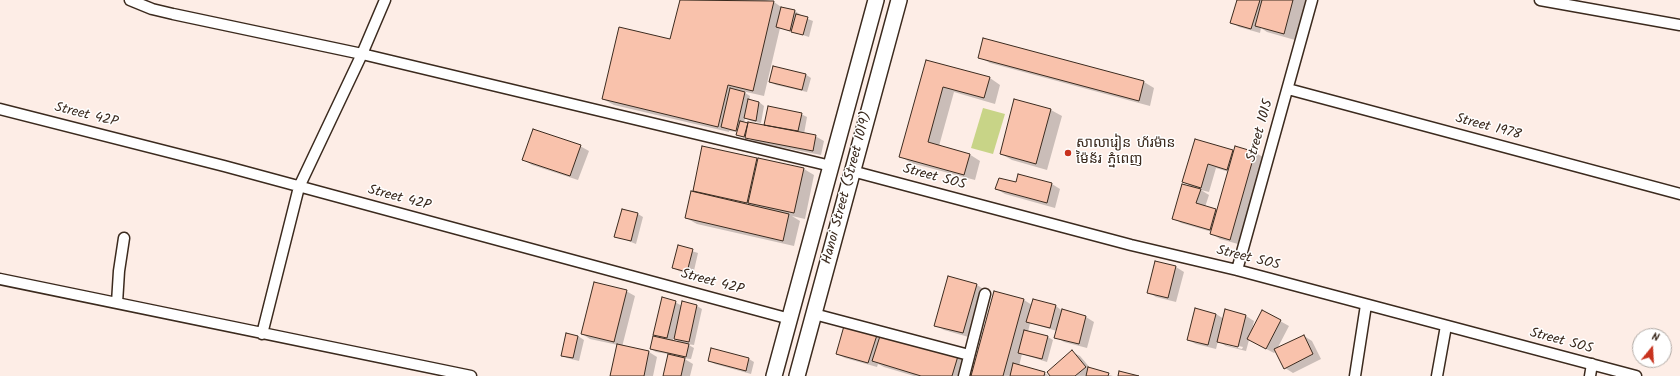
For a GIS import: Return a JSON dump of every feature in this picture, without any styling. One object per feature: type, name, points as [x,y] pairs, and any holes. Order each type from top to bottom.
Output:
[{"type":"main road","name":"Hanoi Street (Street 1019)","points":[[774,376],[876,0]]},
{"type":"main road","name":"Hanoi Street (Street 1019)","points":[[797,376],[899,0]]},
{"type":"street","points":[[130,0],[152,9],[173,14],[362,54],[831,166]]},
{"type":"street","points":[[262,334],[299,187],[362,54],[385,0]]},
{"type":"street","name":"Street 1015","points":[[1237,270],[1312,0]]},
{"type":"street","points":[[1540,0],[1680,25]]},
{"type":"street","name":"Street 1978","points":[[1288,89],[1680,194]]},
{"type":"street","name":"Street 42P","points":[[0,109],[224,166],[790,319]]},
{"type":"street","name":"Street SOS","points":[[852,171],[1131,245],[1237,270],[1636,376]]},
{"type":"street","points":[[116,303],[124,238]]},
{"type":"street","points":[[0,278],[262,334],[471,376]]},
{"type":"street","points":[[964,376],[985,294]]},
{"type":"street","points":[[1355,376],[1366,305]]},
{"type":"street","points":[[814,314],[970,355]]},
{"type":"street","points":[[1437,376],[1446,326]]},
{"type":"street","points":[[1590,376],[1592,364]]},
{"type":"green space","points":[[983,108],[1005,114],[993,154],[971,148]]},
{"type":"building","points":[[680,0],[774,1],[753,91],[728,85],[718,127],[602,99],[619,27],[670,39]]},
{"type":"building","points":[[1237,0],[1260,0],[1251,29],[1230,23]]},
{"type":"building","points":[[1262,0],[1293,0],[1284,34],[1255,26]]},
{"type":"building","points":[[781,7],[795,10],[790,31],[776,27]]},
{"type":"building","points":[[796,14],[808,17],[803,35],[791,32]]},
{"type":"building","points":[[983,38],[1144,81],[1139,101],[978,58]]},
{"type":"building","points":[[926,60],[990,77],[984,98],[943,87],[928,142],[970,154],[964,175],[899,157]]},
{"type":"building","points":[[773,66],[806,74],[802,90],[769,82]]},
{"type":"building","points":[[730,88],[745,92],[736,131],[721,127]]},
{"type":"building","points":[[748,99],[759,102],[756,121],[744,118]]},
{"type":"building","points":[[1014,99],[1051,109],[1036,164],[1000,154]]},
{"type":"building","points":[[768,106],[802,113],[798,131],[764,125]]},
{"type":"building","points":[[740,121],[748,123],[744,137],[736,135]]},
{"type":"building","points":[[748,122],[816,135],[813,151],[745,138]]},
{"type":"building","points":[[533,129],[581,145],[570,176],[522,160]]},
{"type":"building","points":[[1195,139],[1233,150],[1227,170],[1208,164],[1201,188],[1182,182]]},
{"type":"building","points":[[702,146],[757,158],[747,203],[693,191]]},
{"type":"building","points":[[1235,146],[1255,152],[1230,240],[1210,234]]},
{"type":"building","points":[[758,158],[804,168],[794,213],[748,203]]},
{"type":"building","points":[[1018,174],[1052,183],[1047,203],[995,189],[999,178],[1016,182]]},
{"type":"building","points":[[1182,184],[1201,189],[1196,203],[1216,209],[1210,230],[1172,219]]},
{"type":"building","points":[[691,191],[789,214],[783,241],[685,218]]},
{"type":"building","points":[[622,209],[638,213],[631,241],[614,237]]},
{"type":"building","points":[[678,245],[693,249],[687,272],[672,268]]},
{"type":"building","points":[[1155,261],[1176,266],[1168,298],[1147,293]]},
{"type":"building","points":[[948,276],[977,284],[963,333],[934,326]]},
{"type":"building","points":[[594,282],[627,290],[614,342],[581,334]]},
{"type":"building","points":[[994,291],[1024,299],[1003,376],[971,376]]},
{"type":"building","points":[[662,297],[676,301],[667,338],[653,335]]},
{"type":"building","points":[[1033,299],[1056,305],[1050,328],[1026,322]]},
{"type":"building","points":[[682,301],[697,305],[689,342],[674,339]]},
{"type":"building","points":[[1195,308],[1216,314],[1208,345],[1187,340]]},
{"type":"building","points":[[1062,309],[1086,316],[1079,344],[1054,338]]},
{"type":"building","points":[[1225,309],[1246,315],[1238,347],[1217,342]]},
{"type":"building","points":[[1262,310],[1281,320],[1266,349],[1247,339]]},
{"type":"building","points":[[844,326],[877,335],[868,363],[836,354]]},
{"type":"building","points":[[1024,330],[1048,336],[1042,359],[1018,353]]},
{"type":"building","points":[[566,333],[578,336],[573,358],[561,356]]},
{"type":"building","points":[[881,333],[958,356],[952,376],[921,376],[872,361]]},
{"type":"building","points":[[1304,335],[1313,354],[1284,369],[1274,349]]},
{"type":"building","points":[[653,336],[689,344],[686,357],[650,349]]},
{"type":"building","points":[[617,344],[649,351],[644,376],[610,376]]},
{"type":"building","points":[[711,348],[749,358],[746,371],[708,361]]},
{"type":"building","points":[[1072,350],[1086,367],[1075,376],[1050,376],[1047,372]]},
{"type":"building","points":[[668,354],[685,358],[681,376],[663,376]]},
{"type":"building","points":[[1013,363],[1045,372],[1044,376],[1010,376]]},
{"type":"building","points":[[1088,367],[1109,373],[1108,376],[1086,376]]},
{"type":"building","points":[[1119,371],[1139,376],[1118,376]]},
{"type":"place","name":"សាលារៀន ហ័រម៉ាន ម៉ៃន័រ ភ្នំពេញ","points":[[1068,153]]}]
